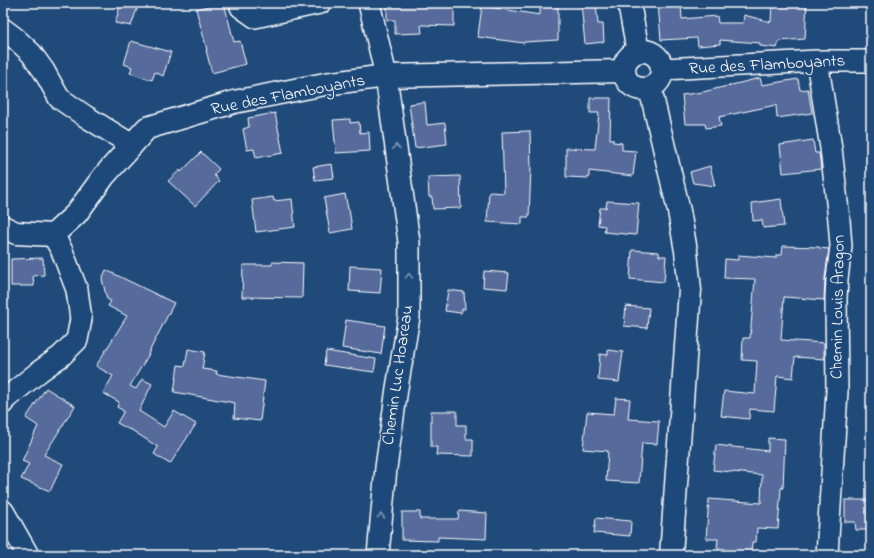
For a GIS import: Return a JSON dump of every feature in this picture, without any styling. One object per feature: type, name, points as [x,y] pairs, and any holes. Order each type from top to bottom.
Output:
[{"type":"main road","points":[[629,3],[638,51]]},
{"type":"main road","points":[[638,51],[652,52],[661,61],[663,69],[660,80],[656,85],[644,89],[632,86],[625,76],[624,71],[625,63],[628,58],[638,51]]},
{"type":"main road","name":"Rue des Flamboyants","points":[[53,235],[76,214],[104,176],[147,128],[234,102],[325,84],[386,76],[624,71]]},
{"type":"main road","points":[[650,88],[680,211],[690,290],[671,555]]},
{"type":"main road","points":[[3,226],[16,233],[53,235]]},
{"type":"street","points":[[240,3],[241,7],[255,17],[320,3]]},
{"type":"street","name":"Chemin Luc Hoareau","points":[[369,3],[386,76],[409,242],[409,317],[386,468],[378,555]]},
{"type":"street","points":[[3,29],[31,53],[60,98],[85,116],[132,145]]},
{"type":"street","name":"Rue des Flamboyants","points":[[663,69],[817,61],[871,61]]},
{"type":"street","name":"Chemin Louis Aragon","points":[[817,61],[831,148],[841,246],[836,299],[837,391],[827,555]]},
{"type":"street","points":[[3,403],[4,400],[61,356],[77,340],[81,319],[77,290],[62,251],[53,235]]},
{"type":"street","points":[[3,511],[28,555]]},
{"type":"building","points":[[121,3],[139,3],[131,26],[115,23]]},
{"type":"building","points":[[224,3],[234,42],[240,41],[246,64],[212,73],[196,9]]},
{"type":"building","points":[[387,3],[454,3],[454,26],[421,25],[422,33],[395,34],[395,20],[387,20]]},
{"type":"building","points":[[540,3],[558,3],[558,40],[524,43],[478,37],[482,6],[540,15]]},
{"type":"building","points":[[581,3],[596,3],[598,24],[603,24],[604,42],[585,44]]},
{"type":"building","points":[[658,3],[681,3],[682,19],[717,16],[718,23],[743,23],[744,15],[771,22],[772,3],[807,3],[805,39],[779,41],[777,48],[760,46],[760,43],[720,40],[720,44],[698,46],[697,38],[661,40]]},
{"type":"building","points":[[131,41],[171,52],[163,76],[155,72],[152,80],[130,73],[132,67],[124,64]]},
{"type":"building","points":[[760,78],[762,85],[798,79],[800,90],[808,89],[812,113],[777,118],[776,105],[719,117],[721,126],[706,128],[705,124],[685,124],[682,95],[703,92]]},
{"type":"building","points":[[590,98],[611,98],[610,139],[613,139],[613,142],[622,143],[622,150],[636,151],[633,176],[589,171],[589,178],[566,177],[566,148],[595,149],[599,113],[590,113]]},
{"type":"building","points":[[425,102],[427,125],[445,123],[447,144],[415,148],[409,104]]},
{"type":"building","points":[[275,113],[283,153],[256,158],[254,149],[247,150],[243,129],[249,127],[248,118]]},
{"type":"building","points":[[350,119],[350,123],[359,122],[360,133],[369,132],[370,151],[336,153],[333,120]]},
{"type":"building","points":[[530,131],[531,168],[529,217],[522,217],[522,224],[487,222],[489,192],[504,193],[502,132]]},
{"type":"building","points":[[813,140],[815,153],[819,153],[821,169],[783,173],[780,145]]},
{"type":"building","points":[[201,152],[219,169],[214,175],[219,181],[195,206],[168,181],[180,170],[181,172]]},
{"type":"building","points":[[332,164],[334,178],[315,180],[313,167]]},
{"type":"building","points":[[710,166],[715,186],[693,183],[690,172]]},
{"type":"building","points":[[460,176],[461,208],[433,209],[432,197],[429,197],[428,177]]},
{"type":"building","points":[[345,194],[352,229],[330,233],[324,198]]},
{"type":"building","points":[[273,197],[274,201],[292,199],[295,227],[256,232],[252,200]]},
{"type":"building","points":[[781,199],[784,226],[763,228],[762,220],[753,221],[752,203]]},
{"type":"building","points":[[607,201],[639,203],[636,235],[604,232],[605,226],[598,225],[600,208],[606,208]]},
{"type":"building","points":[[783,246],[819,247],[829,249],[824,300],[784,297],[781,340],[824,343],[824,359],[795,357],[793,378],[777,376],[774,411],[750,409],[749,419],[721,416],[724,391],[755,394],[757,361],[742,360],[743,338],[750,338],[755,279],[724,278],[725,259],[738,260],[738,255],[776,258],[776,255],[782,255]]},
{"type":"building","points":[[632,250],[659,252],[659,256],[666,256],[664,282],[630,279]]},
{"type":"building","points":[[43,258],[44,275],[33,276],[34,286],[11,286],[11,259]]},
{"type":"building","points":[[272,262],[303,263],[302,298],[242,297],[243,265],[272,265]]},
{"type":"building","points":[[350,266],[382,268],[380,293],[349,291]]},
{"type":"building","points":[[106,270],[174,303],[149,354],[130,386],[136,389],[142,379],[152,384],[139,411],[164,427],[174,411],[196,424],[170,464],[154,454],[158,447],[130,429],[117,423],[124,411],[117,407],[119,402],[103,393],[113,376],[96,366],[127,316],[108,306],[111,301],[107,299],[102,279]]},
{"type":"building","points":[[484,271],[509,273],[507,289],[483,287]]},
{"type":"building","points":[[448,290],[464,292],[465,309],[462,309],[461,313],[445,311]]},
{"type":"building","points":[[626,306],[649,308],[647,328],[624,326]]},
{"type":"building","points":[[346,320],[385,326],[381,354],[342,348]]},
{"type":"building","points":[[188,349],[205,352],[202,369],[217,371],[216,374],[265,381],[260,421],[234,418],[235,403],[174,392],[178,365],[185,366]]},
{"type":"building","points":[[608,350],[623,352],[619,382],[598,380],[600,354],[608,355]]},
{"type":"building","points":[[326,351],[376,359],[374,372],[324,365]]},
{"type":"building","points":[[46,388],[75,406],[44,455],[63,464],[50,491],[21,479],[29,464],[22,461],[38,426],[26,418]]},
{"type":"building","points":[[616,398],[630,399],[628,419],[659,421],[657,444],[642,443],[639,483],[606,481],[608,451],[583,449],[587,412],[614,414]]},
{"type":"building","points":[[431,411],[457,411],[457,425],[466,425],[466,439],[473,439],[473,456],[436,455],[437,447],[431,447]]},
{"type":"building","points":[[768,438],[785,439],[783,488],[781,488],[778,529],[757,528],[756,542],[752,542],[751,555],[724,555],[725,549],[717,548],[718,539],[706,539],[709,499],[761,503],[762,475],[713,470],[716,445],[768,451]]},
{"type":"building","points":[[845,500],[871,500],[871,530],[856,530],[855,522],[845,522]]},
{"type":"building","points":[[459,511],[487,513],[486,539],[438,537],[438,541],[402,540],[402,512],[420,512],[420,519],[458,519]]},
{"type":"building","points":[[596,518],[631,521],[630,536],[594,533]]}]
